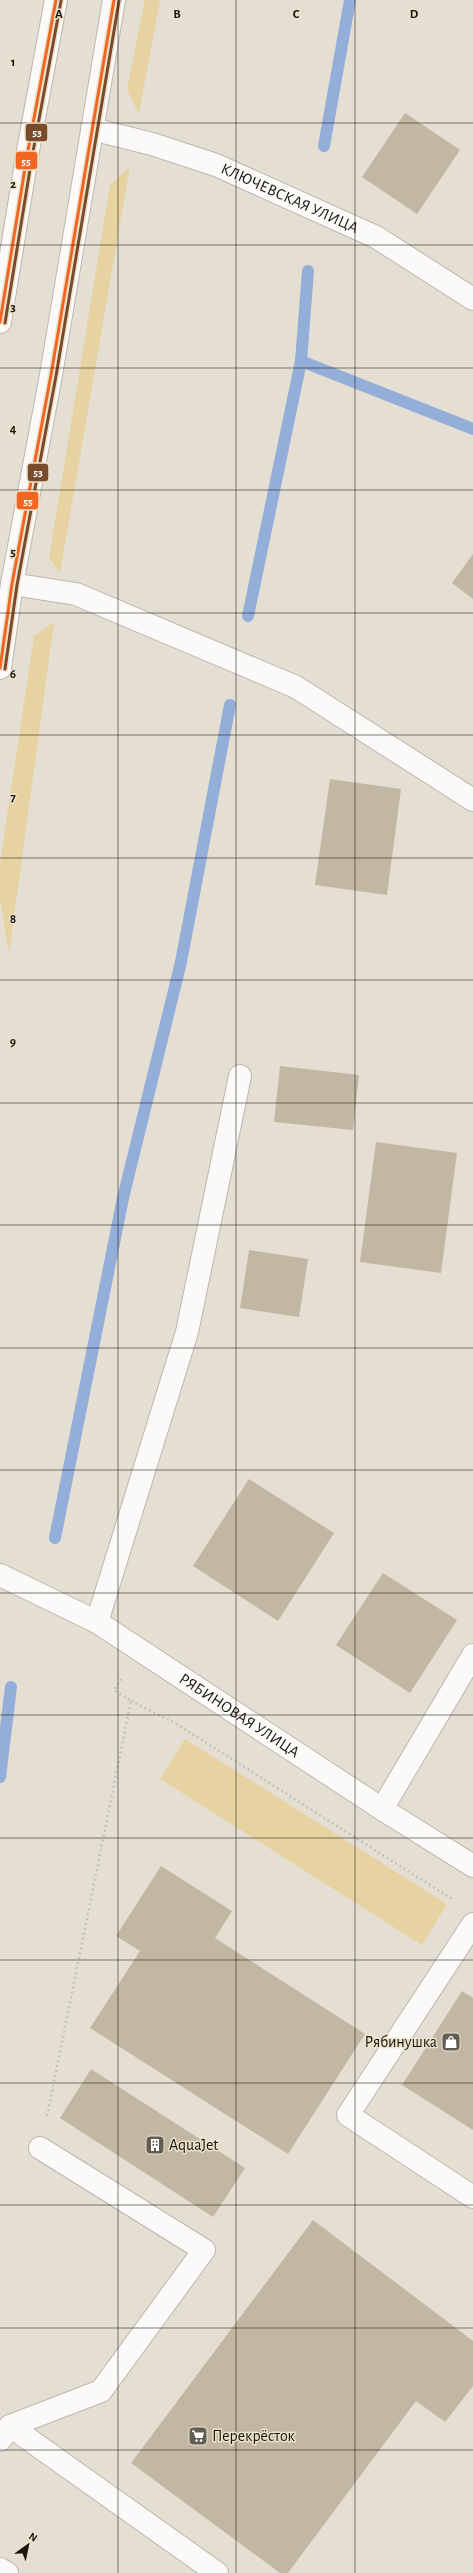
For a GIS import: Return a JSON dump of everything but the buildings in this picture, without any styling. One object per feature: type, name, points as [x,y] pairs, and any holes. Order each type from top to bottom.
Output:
[{"type":"main road","points":[[0,322],[27,156],[56,0]]},
{"type":"main road","points":[[0,668],[12,584],[114,0]]},
{"type":"main road","name":"КЛЮЧЕВСКАЯ УЛИЦА","points":[[92,129],[152,144],[223,168],[376,237],[473,299]]},
{"type":"main road","points":[[12,584],[76,594],[296,687],[473,800]]},
{"type":"main road","points":[[97,1622],[188,1332],[240,1076]]},
{"type":"main road","name":"РЯБИНОВАЯ УЛИЦА","points":[[0,1575],[97,1622],[382,1809],[473,1866]]},
{"type":"main road","points":[[382,1809],[473,1655]]},
{"type":"main road","points":[[473,1924],[348,2115],[473,2197]]},
{"type":"main road","points":[[5,2433],[101,2391],[204,2250],[40,2148]]},
{"type":"main road","points":[[5,2433],[217,2573]]},
{"type":"main road","points":[[0,2569],[7,2573]]},
{"type":"path","points":[[139,1650],[114,1690],[131,1701],[175,1723],[453,1900]]},
{"type":"path","points":[[40,2148],[131,1701]]},
{"type":"shaded area","points":[[145,0],[160,0],[139,114],[127,90]]},
{"type":"shaded area","points":[[130,166],[60,573],[49,558],[110,185]]},
{"type":"shaded area","points":[[54,622],[9,954],[0,899],[0,863],[34,636]]},
{"type":"shaded area","points":[[185,1739],[447,1904],[422,1945],[160,1779]]},
{"type":"waterway","points":[[324,146],[350,0]]},
{"type":"waterway","points":[[248,616],[301,361],[308,271]]},
{"type":"waterway","points":[[301,361],[473,429]]},
{"type":"waterway","points":[[55,1538],[123,1198],[181,962],[230,705]]},
{"type":"waterway","points":[[0,1777],[11,1687]]},
{"type":"transit line","name":"55","points":[[0,322],[27,156],[56,0]]},
{"type":"transit line","name":"55","points":[[0,668],[12,584],[51,375],[114,0]]},
{"type":"transit line","name":"53","points":[[5,323],[32,157],[61,1]]},
{"type":"transit line","name":"53","points":[[5,669],[17,585],[56,376],[119,1]]},
{"type":"place","name":"Рябинушка","points":[[451,2042]]},
{"type":"place","name":"AquaJet","points":[[155,2145]]},
{"type":"place","name":"Перекрёсток","points":[[198,2436]]}]
